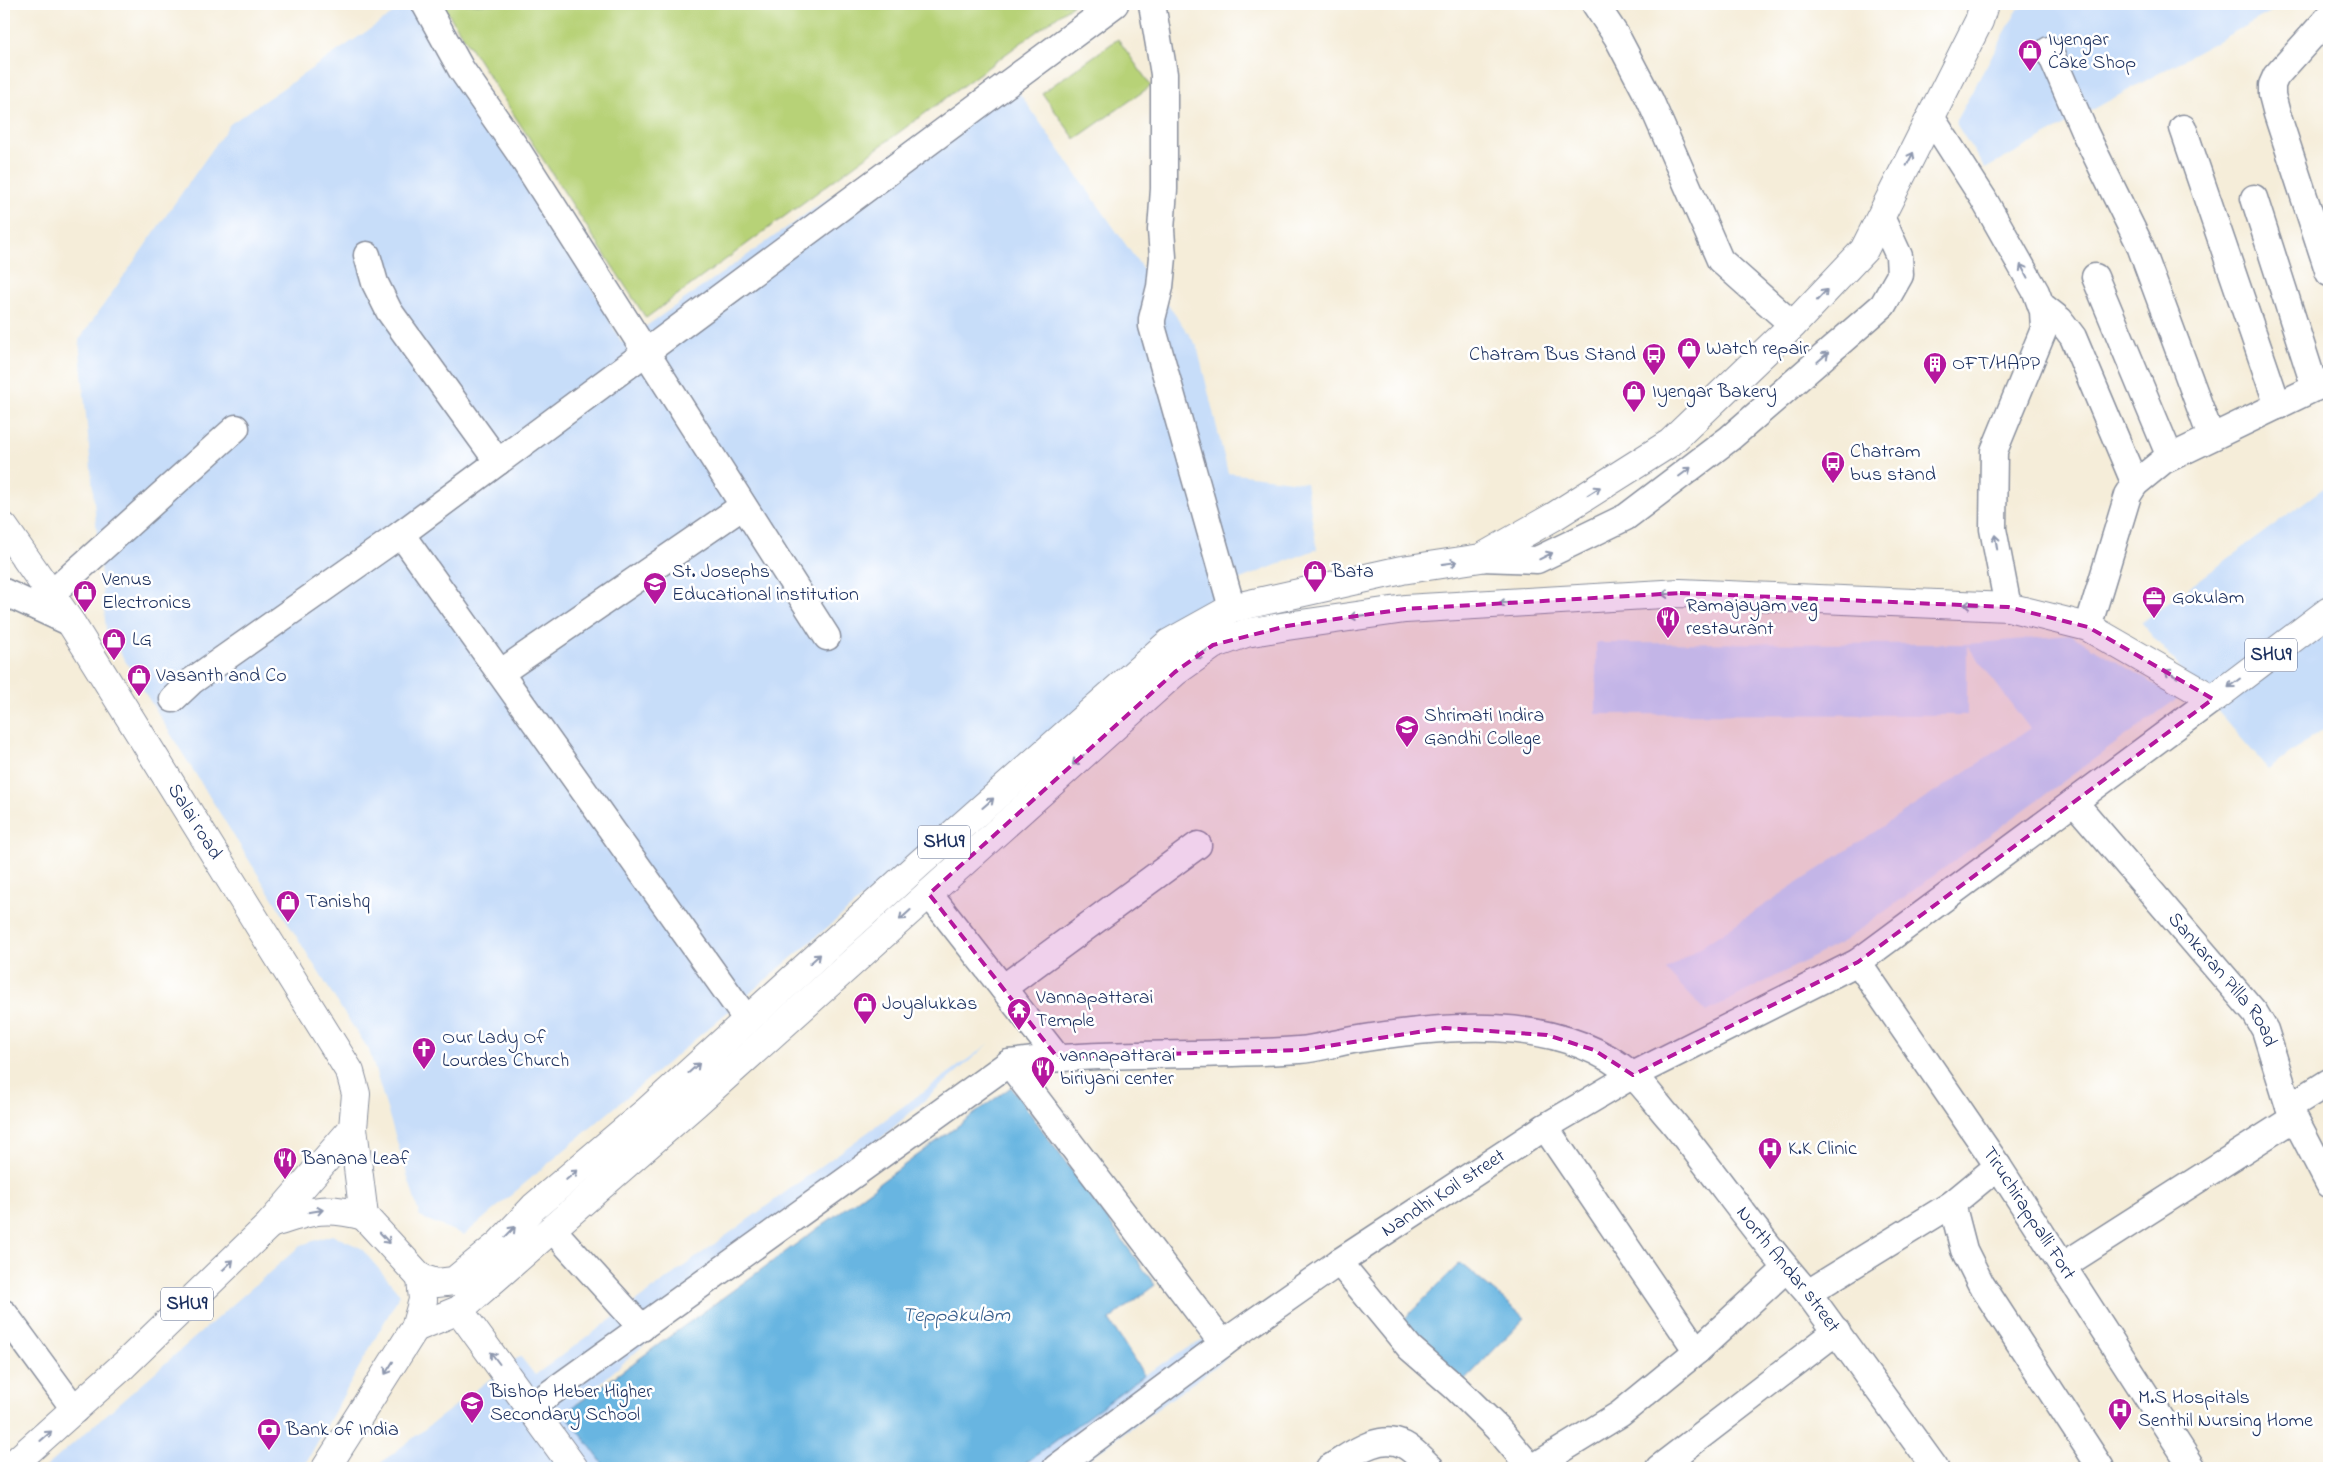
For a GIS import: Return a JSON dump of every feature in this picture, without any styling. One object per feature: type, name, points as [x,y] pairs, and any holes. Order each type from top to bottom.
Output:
[{"type":"main road","points":[[1405,609],[1402,570],[1481,558],[1553,517],[1670,443],[1793,325],[1864,250],[1986,10]]},
{"type":"main road","name":"Salai road","points":[[4,527],[71,623],[350,1072],[356,1094],[353,1128],[364,1216]]},
{"type":"main road","name":"SHU9","points":[[421,1278],[437,1283],[454,1281],[499,1244],[534,1207],[646,1112],[919,864],[1169,644],[1232,608],[1402,570]]},
{"type":"main road","name":"SHU9","points":[[415,1328],[459,1310],[929,894],[1175,672],[1213,645],[1246,633],[1278,627],[1405,609],[1680,593],[2008,607],[2088,627],[2213,699],[2329,611]]},
{"type":"main road","name":"SHU9","points":[[9,1468],[124,1365],[270,1224],[353,1128]]},
{"type":"main road","name":"SHU9","points":[[270,1224],[319,1209],[342,1210],[364,1216]]},
{"type":"main road","points":[[326,1468],[415,1328],[423,1300],[421,1278],[364,1216]]},
{"type":"main road","points":[[459,1310],[574,1468]]},
{"type":"street","points":[[425,4],[461,69],[518,151],[827,637]]},
{"type":"street","points":[[173,699],[192,681],[401,534],[1115,4]]},
{"type":"street","points":[[1152,4],[1164,74],[1164,189],[1161,230],[1163,257],[1160,287],[1152,326],[1232,608]]},
{"type":"street","points":[[1595,4],[1617,36],[1650,100],[1720,260],[1793,325]]},
{"type":"street","points":[[2329,17],[2276,76],[2272,85],[2276,114],[2329,273]]},
{"type":"street","points":[[2049,50],[2085,133],[2139,242],[2211,437]]},
{"type":"street","points":[[1931,117],[1983,198],[2041,305],[2044,329],[1994,451],[1994,529],[2008,607]]},
{"type":"street","points":[[2183,128],[2278,406]]},
{"type":"street","points":[[2088,627],[2128,495],[2135,484],[2170,457],[2322,385],[2254,198]]},
{"type":"street","points":[[1481,558],[1537,560],[1626,517],[1730,438],[1883,305],[1900,274],[1899,256],[1881,217]]},
{"type":"street","points":[[367,255],[375,283],[390,311],[498,462]]},
{"type":"street","points":[[2095,277],[2170,457]]},
{"type":"street","points":[[2041,305],[2060,320],[2073,337],[2135,484]]},
{"type":"street","points":[[52,594],[236,428]]},
{"type":"street","points":[[500,673],[743,506]]},
{"type":"street","points":[[401,534],[747,1020]]},
{"type":"street","points":[[4,592],[71,623]]},
{"type":"street","name":"Nandhi Koil street","points":[[1056,1468],[1223,1344],[1339,1262],[1545,1127],[1633,1075],[1858,962],[2213,699]]},
{"type":"street","name":"Sankaran Pilla Road","points":[[2074,802],[2255,1013],[2265,1030],[2292,1113],[2329,1184]]},
{"type":"street","points":[[1003,988],[1198,845]]},
{"type":"street","points":[[929,894],[1057,1057]]},
{"type":"street","name":"Tiruchirappalli Fort","points":[[1858,962],[2064,1265],[2193,1468]]},
{"type":"street","name":"North Andar street","points":[[1009,1063],[1057,1057],[1300,1050],[1354,1040],[1454,1028],[1506,1030],[1547,1035],[1594,1050],[1633,1075],[1684,1136],[1786,1269],[1808,1293],[1837,1331],[1935,1468]]},
{"type":"street","points":[[531,1407],[1009,1063],[1223,1344]]},
{"type":"street","points":[[2064,1265],[2292,1113],[2329,1082]]},
{"type":"street","points":[[1545,1127],[1697,1351]]},
{"type":"street","points":[[1808,1293],[1952,1204],[1998,1166]]},
{"type":"street","points":[[1952,1204],[1964,1250],[1980,1284],[2101,1468]]},
{"type":"street","points":[[552,1229],[642,1328]]},
{"type":"street","points":[[1339,1262],[1410,1348],[1463,1394],[1497,1428],[1531,1468],[1620,1414],[1697,1351],[1786,1269]]},
{"type":"street","points":[[4,1313],[75,1410]]},
{"type":"street","points":[[1659,1468],[1837,1331]]},
{"type":"street","points":[[1329,1468],[1368,1446],[1380,1442],[1399,1443],[1406,1446],[1431,1468]]},
{"type":"highlighted area","points":[[1680,593],[2008,607],[2088,627],[2213,699],[1858,962],[1633,1075],[1594,1050],[1547,1035],[1445,1028],[1301,1050],[1057,1057],[929,894],[1175,672],[1213,645],[1287,626],[1405,609]]},
{"type":"shaded area","name":"St. Josephs Educational institution","points":[[407,4],[439,4],[622,343],[1006,74],[1197,346],[1228,473],[1306,483],[1317,549],[1238,580],[464,1235],[420,1217],[369,1050],[344,1013],[106,630],[79,340],[230,124]]},
{"type":"shaded area","points":[[2033,4],[2285,4],[1985,169],[1955,122],[2018,9]]},
{"type":"shaded area","points":[[2329,484],[2329,725],[2268,769],[2141,623]]},
{"type":"shaded area","points":[[2071,635],[2178,698],[1844,941],[1706,1012],[1666,970],[2030,729],[1967,645],[1967,715],[1596,714],[1596,643],[1967,644]]},
{"type":"shaded area","points":[[990,1043],[566,1413],[606,1468],[374,1468],[520,1356],[535,1375]]},
{"type":"shaded area","points":[[332,1235],[361,1248],[400,1294],[303,1468],[45,1468],[301,1245]]},
{"type":"shaded area","points":[[1210,1335],[1227,1358],[1076,1468],[1019,1468],[1144,1375]]},
{"type":"green space","points":[[442,4],[1074,4],[646,318]]},
{"type":"green space","points":[[1118,39],[1151,86],[1075,139],[1042,93]]},
{"type":"water","name":"Teppakulam","points":[[1011,1087],[1155,1285],[1109,1320],[1144,1375],[1019,1468],[606,1468],[565,1413]]},
{"type":"water","points":[[1460,1263],[1525,1318],[1462,1383],[1396,1327]]},
{"type":"place","name":"Iyengar Cake Shop","points":[[2030,72]]},
{"type":"place","name":"Watch repair","points":[[1689,370]]},
{"type":"place","name":"Chatram Bus Stand","points":[[1654,376]]},
{"type":"place","name":"OFT/HAPP","points":[[1935,385]]},
{"type":"place","name":"Iyengar Bakery","points":[[1634,413]]},
{"type":"place","name":"Chatram bus stand","points":[[1833,484]]},
{"type":"place","name":"Bata","points":[[1315,593]]},
{"type":"place","name":"St. Josephs Educational institution","points":[[655,605]]},
{"type":"place","name":"Venus Electronics","points":[[85,613]]},
{"type":"place","name":"Gokulam","points":[[2154,619]]},
{"type":"place","name":"Ramajayam veg restaurant","points":[[1668,639]]},
{"type":"place","name":"LG","points":[[114,661]]},
{"type":"place","name":"Vasanth and Co","points":[[139,697]]},
{"type":"place","name":"Shrimati Indira Gandhi College","points":[[1407,748]]},
{"type":"place","name":"Tanishq","points":[[288,923]]},
{"type":"place","name":"Joyalukkas","points":[[865,1025]]},
{"type":"place","name":"Vannapattarai Temple","points":[[1019,1031]]},
{"type":"place","name":"Our Lady Of Lourdes Church","points":[[424,1070]]},
{"type":"place","name":"vannapattarai biriyani center","points":[[1043,1089]]},
{"type":"place","name":"K.K Clinic","points":[[1770,1170]]},
{"type":"place","name":"Banana Leaf","points":[[285,1180]]},
{"type":"place","name":"Bishop Heber Higher Secondary School","points":[[472,1424]]},
{"type":"place","name":"M.S Hospitals Senthil Nursing Home","points":[[2120,1431]]},
{"type":"place","name":"Bank of India","points":[[269,1451]]}]
